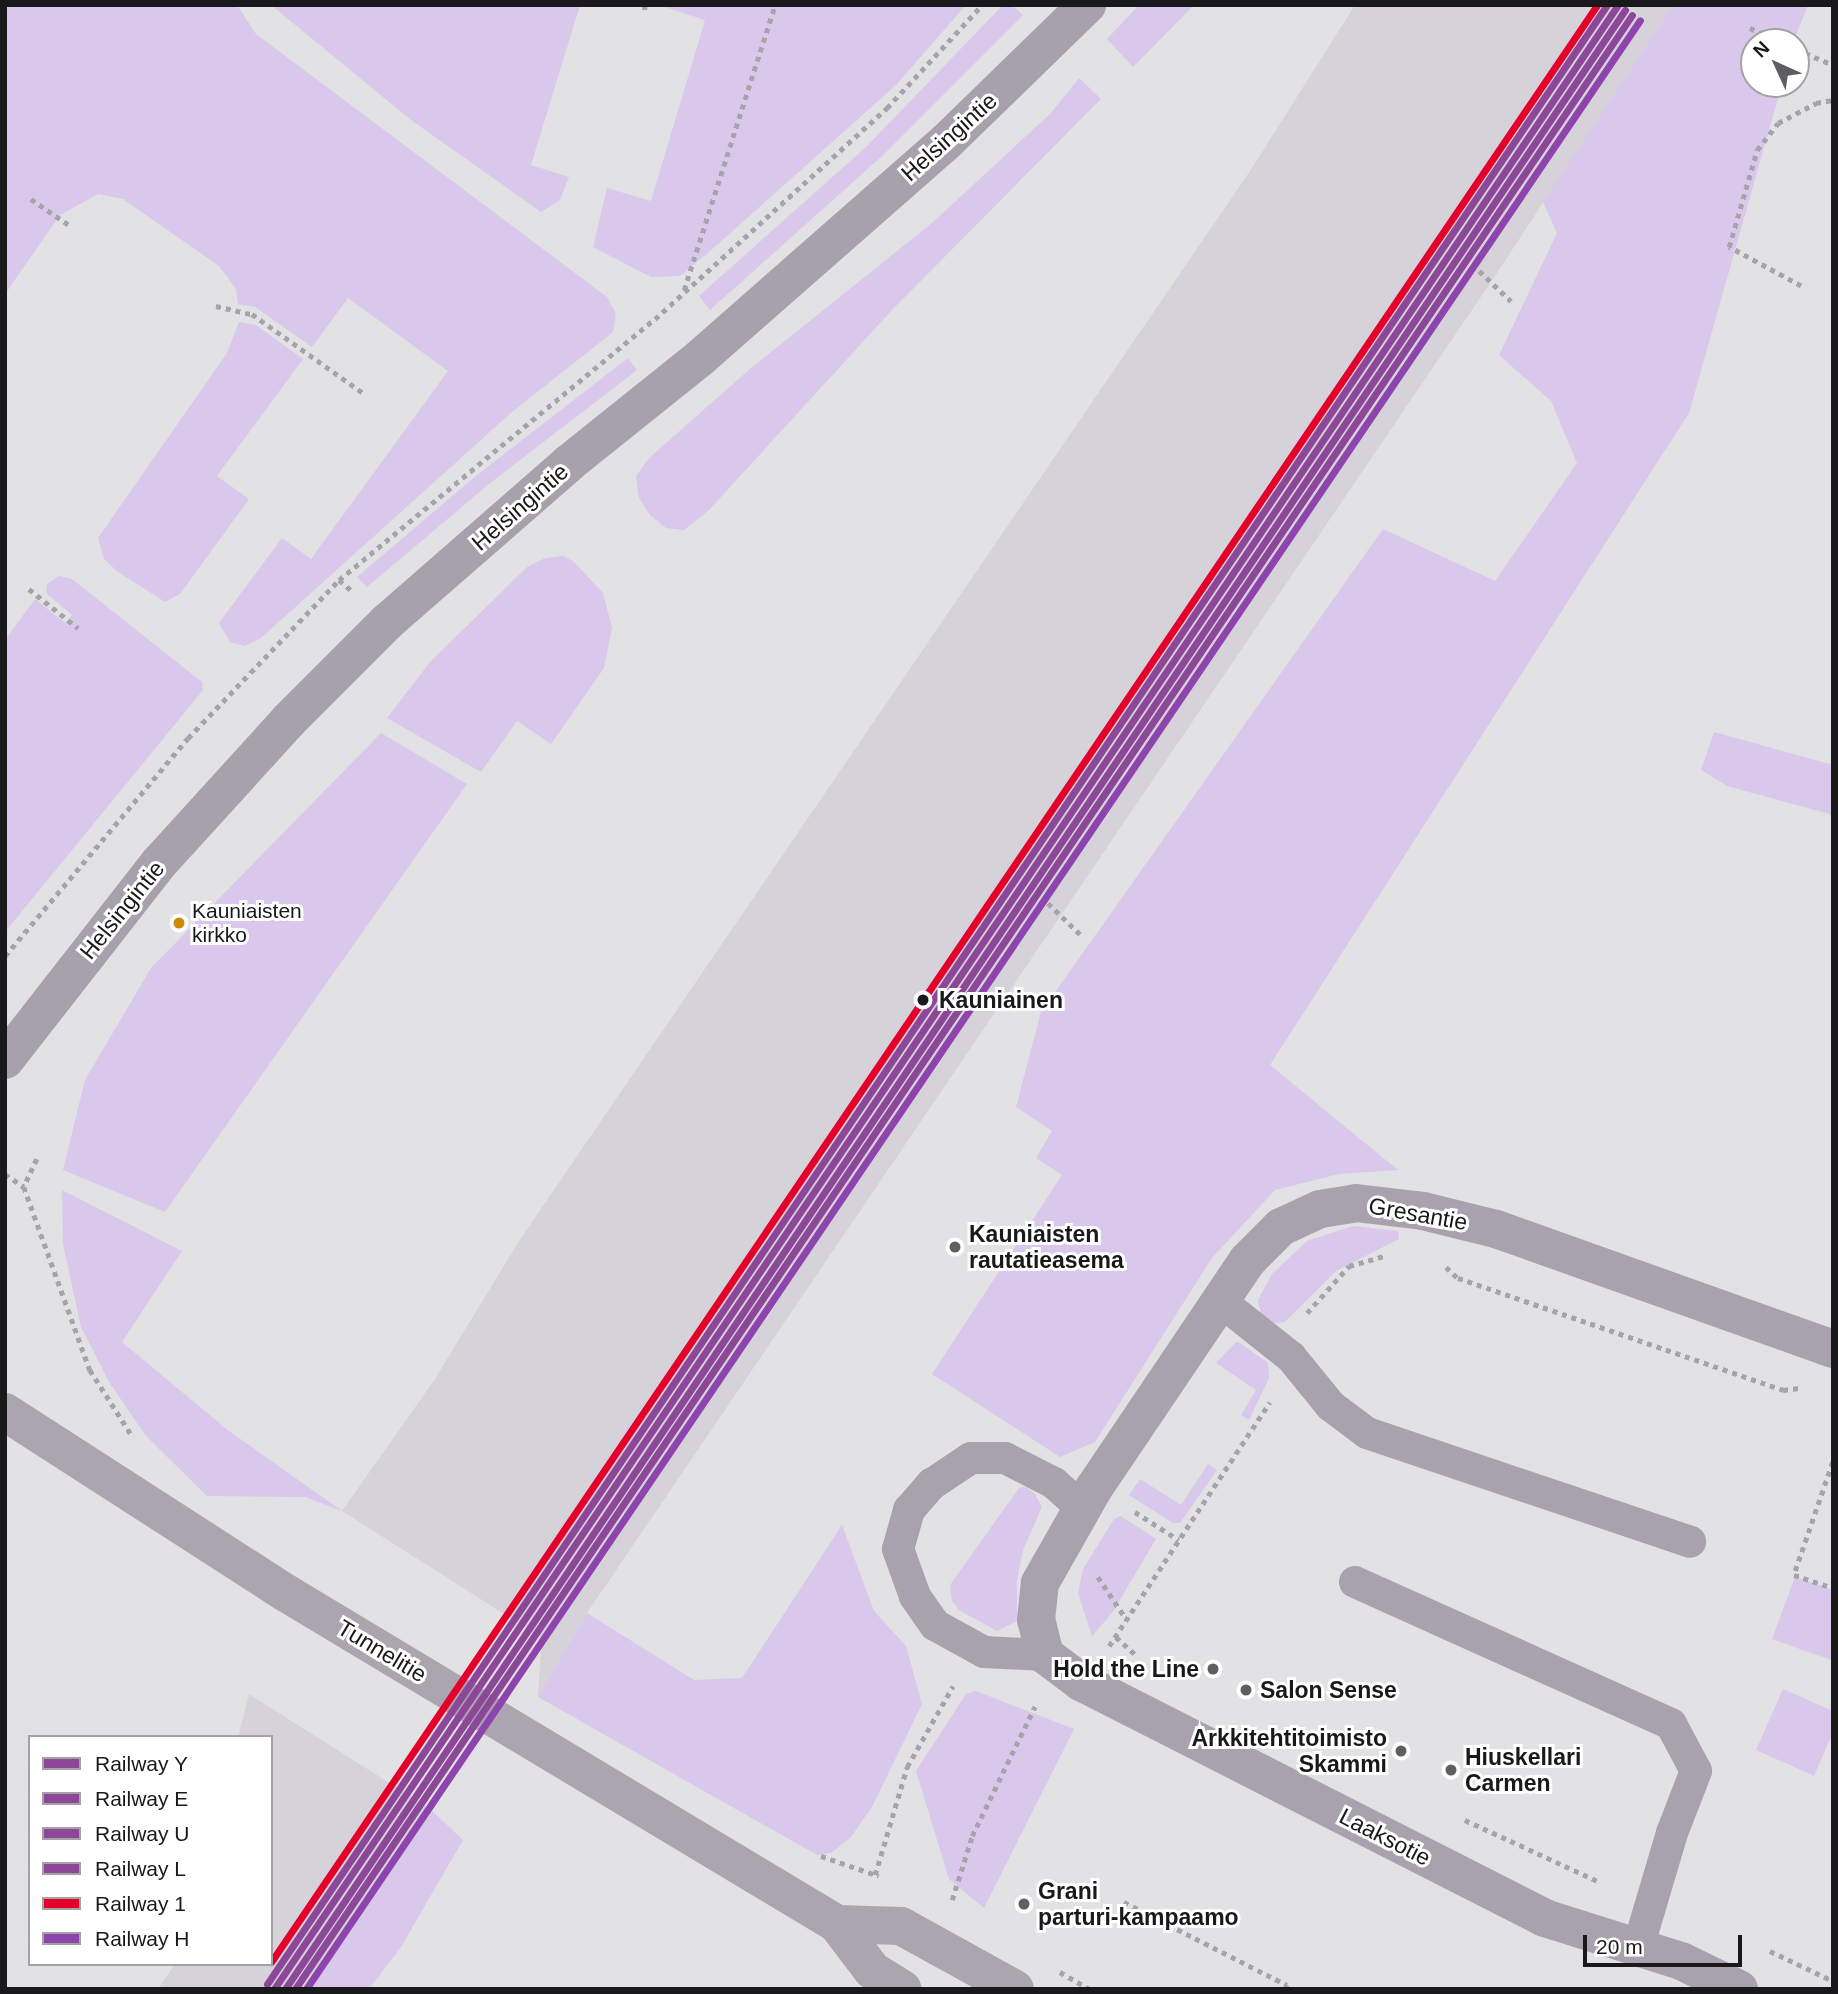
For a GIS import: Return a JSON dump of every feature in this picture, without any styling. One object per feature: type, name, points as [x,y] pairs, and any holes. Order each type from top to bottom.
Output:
[{"type":"main road","name":"Helsingintie","points":[[5,1060],[159,863],[288,721],[387,622],[569,463],[700,358],[946,142],[1087,5]]},
{"type":"main road","name":"Tunnelitie","points":[[5,1412],[286,1593],[837,1924],[872,1970],[903,1989]]},
{"type":"main road","name":"Tunnelitie","points":[[837,1924],[901,1926],[1015,1989]]},
{"type":"street","name":"Gresantie","points":[[1045,1655],[1036,1620],[1040,1583],[1088,1498],[1247,1261],[1281,1227],[1320,1209],[1356,1203],[1423,1211],[1496,1229],[1833,1349]]},
{"type":"street","name":"Laaksotie","points":[[1045,1655],[1081,1682],[1545,1918],[1681,1961],[1739,1989]]},
{"type":"lane","points":[[1219,1300],[1291,1357],[1331,1406],[1367,1433],[1690,1542]]},
{"type":"lane","points":[[1045,1655],[984,1652],[935,1625],[915,1596],[898,1549],[909,1510],[932,1483],[971,1458],[1005,1458],[1088,1498]]},
{"type":"lane","points":[[1355,1582],[1671,1724],[1696,1771],[1651,1901],[1638,1948]]},
{"type":"path","points":[[684,291],[775,5]]},
{"type":"path","points":[[5,956],[188,738],[339,580],[684,291],[887,108],[982,5]]},
{"type":"path","points":[[1810,55],[1833,65]]},
{"type":"path","points":[[1801,286],[1729,247],[1757,150],[1778,123],[1816,103],[1833,100]]},
{"type":"path","points":[[31,200],[72,227]]},
{"type":"path","points":[[1472,264],[1511,301]]},
{"type":"path","points":[[216,306],[252,314],[363,393]]},
{"type":"path","points":[[29,589],[78,628]]},
{"type":"path","points":[[1048,903],[1080,934]]},
{"type":"path","points":[[24,1187],[37,1159]]},
{"type":"path","points":[[5,1174],[24,1187],[90,1370]]},
{"type":"path","points":[[1833,1462],[1794,1575],[1833,1588]]},
{"type":"path","points":[[1116,1637],[1147,1664]]},
{"type":"path","points":[[875,1875],[907,1767],[956,1680]]},
{"type":"path","points":[[950,1908],[972,1836],[1037,1703]]},
{"type":"path","points":[[1452,1814],[1575,1873],[1651,1901]]},
{"type":"path","points":[[1124,1902],[1287,1985],[1286,1989]]},
{"type":"path","points":[[1761,1947],[1833,1981]]},
{"type":"shaded area","points":[[5,5],[237,5],[256,34],[607,297],[616,314],[613,332],[512,412],[261,638],[245,646],[230,642],[219,623],[282,538],[311,559],[448,371],[348,298],[312,347],[255,307],[238,304],[236,289],[219,266],[123,199],[98,194],[60,215],[5,294]]},
{"type":"shaded area","points":[[271,5],[580,5],[531,165],[569,177],[560,200],[541,212],[411,120]]},
{"type":"shaded area","points":[[658,5],[966,5],[896,85],[708,253],[680,276],[651,277],[593,247],[607,188],[651,201],[705,20]]},
{"type":"shaded area","points":[[1003,5],[1012,5],[1023,15],[881,157],[710,310],[699,296],[866,147]]},
{"type":"shaded area","points":[[1139,5],[1194,5],[1133,67],[1107,39]]},
{"type":"shaded area","points":[[1355,5],[1673,5],[1491,282],[587,1613],[538,1697],[542,1638],[342,1511],[435,1379],[519,1241],[1252,168]]},
{"type":"shaded area","points":[[1673,5],[1808,5],[1799,28],[1740,28],[1740,98],[1778,98],[1689,413],[1270,1065],[1398,1170],[1339,1174],[1275,1190],[1212,1258],[1095,1442],[1060,1457],[932,1374],[1062,1175],[1036,1158],[1052,1131],[1016,1107],[1041,1012],[1383,529],[1495,581],[1577,463],[1551,401],[1499,355],[1557,233],[1543,202]]},
{"type":"shaded area","points":[[1079,78],[1101,99],[892,310],[709,510],[684,530],[666,528],[650,515],[639,498],[636,476],[649,458],[750,369],[932,223],[1051,113]]},
{"type":"shaded area","points":[[239,322],[256,325],[303,359],[217,476],[249,499],[180,594],[165,602],[118,572],[104,559],[98,538],[227,353]]},
{"type":"shaded area","points":[[628,358],[637,370],[489,484],[367,587],[357,577],[477,475]]},
{"type":"shaded area","points":[[563,556],[573,561],[603,593],[612,628],[604,668],[551,744],[517,721],[481,772],[387,718],[430,662],[527,567],[545,558]]},
{"type":"shaded area","points":[[59,576],[72,579],[202,682],[203,690],[5,932],[5,640],[35,599],[65,623],[72,615],[46,593],[47,584]]},
{"type":"shaded area","points":[[1714,732],[1833,765],[1833,815],[1727,786],[1701,770]]},
{"type":"shaded area","points":[[381,733],[467,784],[165,1212],[63,1170],[85,1080],[151,968]]},
{"type":"shaded area","points":[[62,1190],[182,1251],[122,1342],[229,1431],[342,1511],[305,1497],[207,1496],[146,1436],[109,1382],[81,1327],[63,1244]]},
{"type":"shaded area","points":[[1353,1226],[1398,1231],[1399,1239],[1336,1271],[1285,1322],[1273,1323],[1261,1316],[1258,1300],[1272,1274],[1307,1241]]},
{"type":"shaded area","points":[[1237,1341],[1268,1363],[1269,1378],[1249,1420],[1241,1415],[1256,1390],[1216,1363]]},
{"type":"shaded area","points":[[1208,1464],[1217,1470],[1180,1523],[1173,1523],[1129,1495],[1140,1479],[1181,1505]]},
{"type":"shaded area","points":[[1026,1487],[1035,1494],[1042,1507],[1023,1550],[1017,1580],[1017,1621],[997,1631],[959,1610],[952,1601],[950,1585],[1019,1488]]},
{"type":"shaded area","points":[[1121,1516],[1156,1539],[1112,1613],[1092,1636],[1078,1593],[1083,1569],[1114,1519]]},
{"type":"shaded area","points":[[842,1525],[874,1611],[906,1646],[922,1704],[872,1807],[851,1837],[831,1853],[817,1855],[538,1697],[587,1613],[694,1680],[742,1678]]},
{"type":"shaded area","points":[[1795,1577],[1833,1590],[1831,1660],[1772,1639]]},
{"type":"shaded area","points":[[1783,1689],[1833,1711],[1833,1732],[1814,1776],[1756,1750]]},
{"type":"shaded area","points":[[976,1691],[1074,1729],[984,1908],[949,1879],[916,1771],[966,1694]]},
{"type":"shaded area","points":[[249,1694],[429,1808],[305,1989],[158,1989],[174,1966],[273,1966],[273,1735],[239,1735]]},
{"type":"shaded area","points":[[429,1808],[463,1840],[401,1947],[369,1989],[305,1989]]},
{"type":"rail line","name":"1","points":[[273,1959],[1597,5]]},
{"type":"rail line","name":"U","points":[[267,1984],[1607,5]]},
{"type":"rail line","name":"Y","points":[[274,1989],[1618,5]]},
{"type":"rail line","name":"E","points":[[285,1989],[1625,10]]},
{"type":"rail line","name":"L","points":[[295,1989],[1632,15]]},
{"type":"rail line","name":"H","points":[[306,1989],[1640,20]]},
{"type":"place","name":"Kauniaisten kirkko","points":[[179,923]]},
{"type":"place","name":"Kauniainen","points":[[923,1000]]},
{"type":"place","name":"Kauniaisten rautatieasema","points":[[955,1247]]},
{"type":"place","name":"Hold the Line","points":[[1213,1669]]},
{"type":"place","name":"Salon Sense","points":[[1246,1690]]},
{"type":"place","name":"Arkkitehtitoimisto Skammi","points":[[1401,1751]]},
{"type":"place","name":"Hiuskellari Carmen","points":[[1451,1770]]},
{"type":"place","name":"Grani parturi-kampaamo","points":[[1024,1904]]}]
